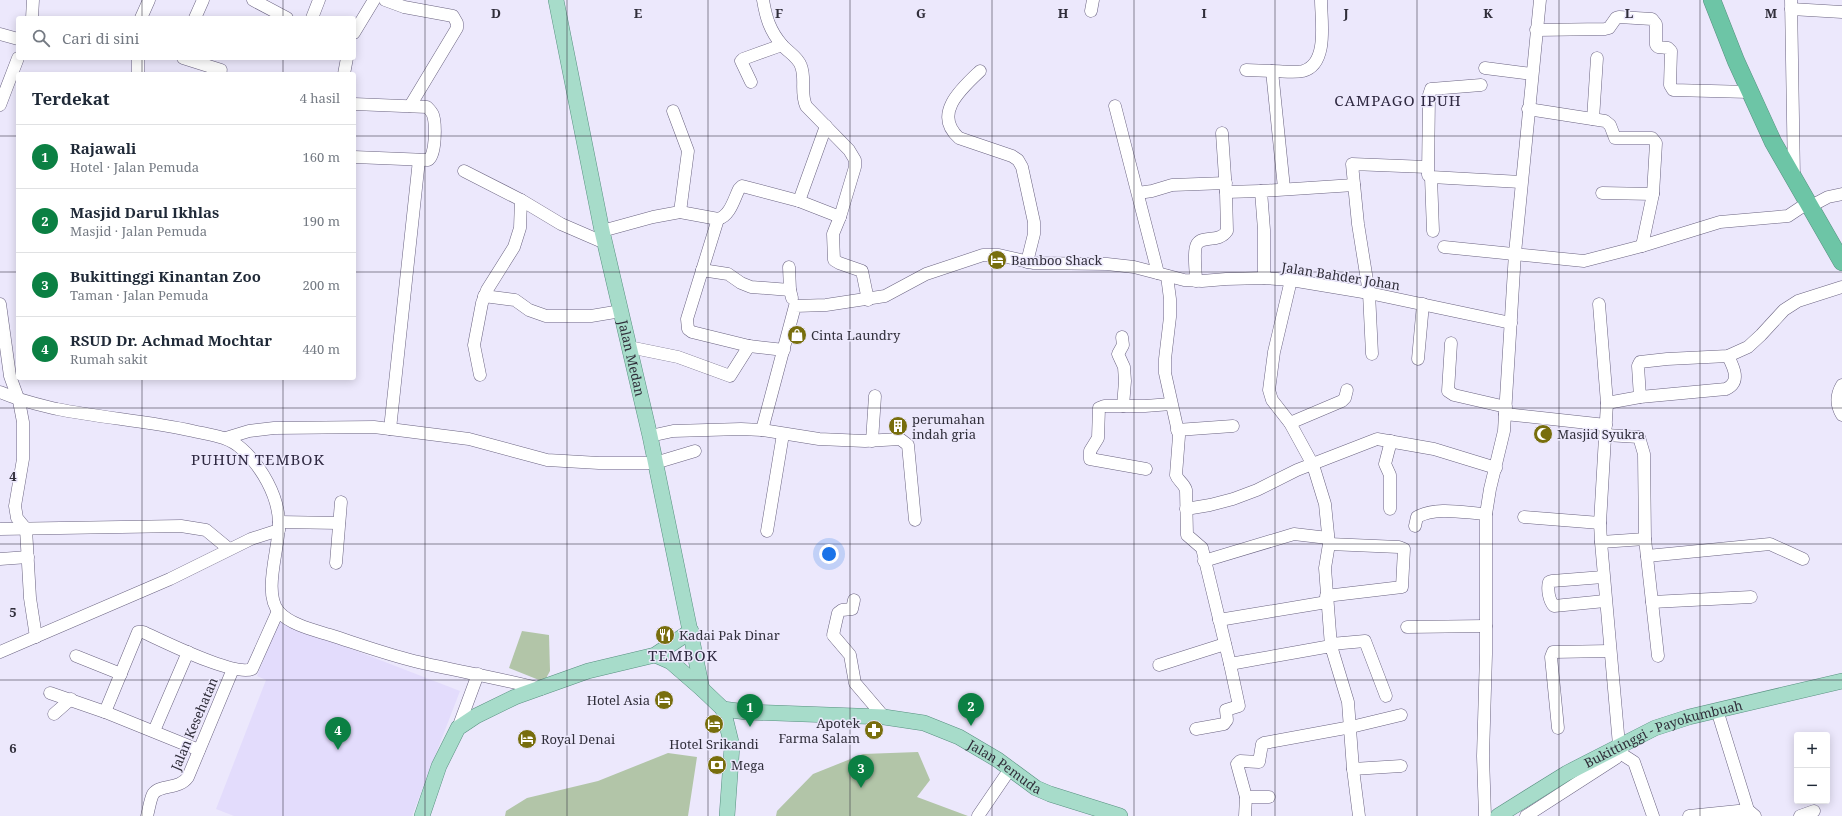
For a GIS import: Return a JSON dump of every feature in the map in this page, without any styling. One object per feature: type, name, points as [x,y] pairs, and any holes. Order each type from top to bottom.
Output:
[{"type":"highway","points":[[1712,0],[1749,92],[1773,142],[1842,262]]},
{"type":"main road","name":"Jalan Medan","points":[[556,0],[604,237],[656,463],[702,689]]},
{"type":"main road","points":[[422,816],[439,766],[458,728],[494,707],[588,671],[655,655],[691,631]]},
{"type":"main road","points":[[655,655],[671,662],[723,708],[732,746],[727,816]]},
{"type":"main road","name":"Bukittinggi - Payokumbuah","points":[[1498,816],[1517,811],[1567,773],[1622,747],[1655,728],[1689,717],[1842,681]]},
{"type":"main road","name":"Jalan Pemuda","points":[[723,708],[746,712],[884,717],[924,723],[948,732],[979,748],[1025,781],[1050,794],[1120,816]]},
{"type":"street","points":[[32,16],[34,0]]},
{"type":"street","points":[[142,16],[149,0]]},
{"type":"street","points":[[196,16],[203,0]]},
{"type":"street","points":[[253,0],[283,16]]},
{"type":"street","points":[[313,16],[318,0]]},
{"type":"street","points":[[356,31],[374,0]]},
{"type":"street","points":[[385,0],[404,7],[437,6],[453,16],[457,23],[457,28],[410,106]]},
{"type":"street","points":[[763,0],[767,22],[782,46],[801,65],[803,99],[806,106],[849,150],[854,160],[854,167],[840,216],[833,234],[834,260],[862,271],[868,300]]},
{"type":"street","points":[[1246,70],[1304,71],[1315,65],[1322,46],[1321,0]]},
{"type":"street","points":[[1484,816],[1483,717],[1486,626],[1486,514],[1490,489],[1503,437],[1506,410],[1515,253],[1528,109],[1540,0]]},
{"type":"street","points":[[1794,179],[1791,5],[1842,12]]},
{"type":"street","points":[[1536,30],[1606,29],[1609,28],[1616,18],[1620,17],[1652,19],[1656,24],[1656,45],[1658,47],[1668,48],[1671,50],[1670,85],[1673,90],[1749,92]]},
{"type":"street","points":[[0,34],[16,38]]},
{"type":"street","points":[[751,82],[741,61],[742,59],[782,46]]},
{"type":"street","points":[[1593,119],[1597,58]]},
{"type":"street","points":[[0,105],[2,92],[17,60]]},
{"type":"street","points":[[138,60],[138,72]]},
{"type":"street","points":[[189,60],[221,70]]},
{"type":"street","points":[[344,72],[347,60]]},
{"type":"street","points":[[1485,68],[1532,74]]},
{"type":"street","points":[[980,71],[958,92],[952,102],[949,114],[950,124],[952,132],[959,138],[1012,156],[1018,160],[1022,167],[1034,222],[1034,234],[1027,262]]},
{"type":"street","points":[[1272,71],[1284,188]]},
{"type":"street","points":[[1433,231],[1429,172],[1429,95],[1431,89],[1481,85]]},
{"type":"street","points":[[356,104],[427,107],[432,115],[434,144],[432,155],[428,160],[356,157]]},
{"type":"street","points":[[1115,106],[1138,193],[1170,299],[1170,317],[1165,359],[1165,373],[1168,404],[1179,436],[1176,472],[1177,479],[1185,486],[1187,534],[1202,548],[1239,706],[1226,710],[1227,720],[1224,724],[1196,728]]},
{"type":"street","points":[[1528,109],[1604,121],[1610,125],[1616,138],[1652,138],[1656,142],[1653,194],[1642,246]]},
{"type":"street","points":[[673,111],[688,151],[680,212]]},
{"type":"street","points":[[799,201],[826,126]]},
{"type":"street","points":[[1196,281],[1196,244],[1200,240],[1220,237],[1227,231],[1222,133]]},
{"type":"street","points":[[390,429],[419,160]]},
{"type":"street","points":[[1372,354],[1369,293],[1358,224],[1352,164],[1521,182]]},
{"type":"street","points":[[464,171],[521,200],[561,224],[604,237],[653,216],[680,212],[718,220],[724,218],[742,186],[799,201],[840,216]]},
{"type":"street","points":[[1138,193],[1152,191],[1172,185],[1261,191],[1284,188],[1354,185]]},
{"type":"street","points":[[1261,191],[1264,230],[1264,278]]},
{"type":"street","points":[[1602,193],[1653,194]]},
{"type":"street","points":[[1444,247],[1584,261],[1642,246],[1720,222],[1788,216],[1810,204],[1828,197],[1842,194]]},
{"type":"street","points":[[480,375],[474,345],[484,296],[514,247],[520,228],[521,200]]},
{"type":"street","points":[[718,220],[687,318],[688,329],[692,332],[749,346],[784,350]]},
{"type":"street","name":"Jalan Bahder Johan","points":[[795,306],[826,305],[868,300],[885,296],[926,274],[984,255],[999,255],[1027,262],[1107,264],[1134,267],[1184,280],[1196,281],[1264,278],[1291,280],[1369,293],[1511,323]]},
{"type":"street","points":[[762,430],[795,306],[790,290],[789,267]]},
{"type":"street","points":[[702,270],[728,274],[740,283],[750,287],[790,290]]},
{"type":"street","points":[[1291,280],[1274,352],[1269,390],[1272,400],[1290,423],[1313,465],[1325,504],[1328,541],[1325,568],[1326,599],[1331,645],[1347,697],[1351,727],[1353,769],[1359,816]]},
{"type":"street","points":[[1640,397],[1638,366],[1640,362],[1728,356],[1748,347],[1784,310],[1798,301],[1842,287]]},
{"type":"street","points":[[484,296],[515,300],[529,310],[546,316],[591,316],[621,312]]},
{"type":"street","points":[[0,304],[10,376],[19,401],[23,422],[23,459],[15,506],[17,518],[26,529],[30,598],[36,637]]},
{"type":"street","points":[[1418,360],[1423,304]]},
{"type":"street","points":[[1599,304],[1607,403],[1600,523],[1603,577],[1610,651],[1622,747],[1634,762],[1653,816]]},
{"type":"street","points":[[1122,338],[1123,345],[1118,354],[1124,367],[1125,381],[1123,406]]},
{"type":"street","points":[[1451,343],[1448,391],[1454,395],[1506,410],[1639,437],[1644,454],[1645,539],[1658,656]]},
{"type":"street","points":[[629,347],[678,357],[730,376],[749,346]]},
{"type":"street","points":[[1607,403],[1640,397],[1726,389],[1735,381],[1735,371],[1728,356]]},
{"type":"street","points":[[1842,385],[1837,400],[1842,415]]},
{"type":"street","points":[[1290,423],[1342,401],[1345,398],[1347,390]]},
{"type":"street","points":[[0,392],[19,401],[82,414],[172,426],[226,438],[241,448],[256,465],[268,483],[275,500],[279,526],[271,587],[278,611],[295,622],[373,649],[413,660],[542,689]]},
{"type":"street","points":[[872,441],[875,396]]},
{"type":"street","points":[[1146,469],[1090,459],[1090,451],[1098,438],[1099,408],[1104,406],[1145,406],[1168,404]]},
{"type":"street","points":[[1177,430],[1233,426]]},
{"type":"street","points":[[226,438],[249,431],[274,428],[354,427],[390,429],[469,438],[548,460],[599,463],[656,463],[695,451]]},
{"type":"street","points":[[650,436],[673,431],[691,430],[762,430],[819,439],[905,441],[908,445],[915,520]]},
{"type":"street","points":[[767,531],[783,434]]},
{"type":"street","points":[[1186,509],[1210,506],[1233,499],[1372,440],[1381,438],[1434,449],[1496,468]]},
{"type":"street","points":[[1390,509],[1390,475],[1385,464],[1391,441]]},
{"type":"street","points":[[336,563],[341,502]]},
{"type":"street","points":[[1415,526],[1417,517],[1422,514],[1443,511],[1486,514]]},
{"type":"street","points":[[1524,517],[1600,523]]},
{"type":"street","points":[[0,652],[170,579],[279,526],[339,523]]},
{"type":"street","points":[[0,529],[188,527],[206,530],[229,549]]},
{"type":"street","points":[[1204,560],[1294,534],[1328,541],[1398,547],[1404,549],[1402,563],[1402,587],[1326,599],[1219,620]]},
{"type":"street","points":[[1601,542],[1645,539]]},
{"type":"street","points":[[1647,556],[1770,544],[1803,559]]},
{"type":"street","points":[[0,559],[28,557]]},
{"type":"street","points":[[1603,577],[1552,581],[1549,582],[1548,589],[1550,600],[1554,606],[1605,601]]},
{"type":"street","points":[[1652,602],[1751,597]]},
{"type":"street","points":[[854,600],[852,609],[842,610],[838,613],[833,636],[850,655],[854,683],[884,717]]},
{"type":"street","points":[[105,712],[138,632],[143,632],[188,652],[233,669],[247,671],[252,669],[278,611]]},
{"type":"street","points":[[1407,627],[1486,626]]},
{"type":"street","points":[[1230,664],[1331,645],[1365,641],[1386,696]]},
{"type":"street","points":[[1159,665],[1225,644]]},
{"type":"street","points":[[1558,728],[1551,657],[1553,652],[1559,650],[1610,651]]},
{"type":"street","points":[[154,731],[188,652]]},
{"type":"street","points":[[76,656],[121,674]]},
{"type":"street","name":"Jalan Kesehatan","points":[[147,816],[153,794],[156,791],[180,785],[184,782],[233,669]]},
{"type":"street","points":[[458,728],[478,674]]},
{"type":"street","points":[[50,693],[105,712],[199,750]]},
{"type":"street","points":[[54,714],[71,700]]},
{"type":"street","points":[[1689,816],[1752,813],[1717,710]]},
{"type":"street","points":[[1245,816],[1246,797],[1238,762],[1259,762],[1262,744],[1351,727],[1401,715]]},
{"type":"street","points":[[1526,816],[1585,778],[1622,747]]},
{"type":"street","points":[[1353,769],[1400,766]]},
{"type":"street","points":[[978,816],[1010,769]]},
{"type":"street","points":[[1246,797],[1269,797]]},
{"type":"street","points":[[1800,816],[1814,811]]},
{"type":"shaded area","points":[[279,621],[460,691],[412,816],[234,816],[216,809],[266,680],[257,676]]},
{"type":"green space","points":[[522,631],[549,635],[550,671],[544,682],[509,668]]},
{"type":"green space","points":[[918,752],[930,780],[917,797],[968,816],[776,816],[777,811],[813,774],[863,754]]},
{"type":"green space","points":[[668,753],[697,757],[688,816],[505,816],[506,811],[527,798],[598,781]]},
{"type":"place","name":"Bamboo Shack","points":[[997,260]]},
{"type":"place","name":"Cinta Laundry","points":[[797,335]]},
{"type":"place","name":"perumahan indah gria","points":[[898,426]]},
{"type":"place","name":"Masjid Syukra","points":[[1543,434]]},
{"type":"place","name":"Kadai Pak Dinar","points":[[665,635]]},
{"type":"place","name":"Hotel Asia","points":[[664,700]]},
{"type":"place","name":"Hotel Srikandi","points":[[714,724]]},
{"type":"place","name":"Masjid Darul Ikhlas","points":[[971,726]]},
{"type":"place","name":"Rajawali","points":[[750,727]]},
{"type":"place","name":"Apotek Farma Salam","points":[[874,730]]},
{"type":"place","name":"Royal Denai","points":[[527,739]]},
{"type":"place","name":"RSUD Dr. Achmad Mochtar","points":[[338,750]]},
{"type":"place","name":"Mega","points":[[717,765]]},
{"type":"place","name":"Bukittinggi Kinantan Zoo","points":[[861,788]]},
{"type":"district","name":"CAMPAGO IPUH","points":[[1398,101]]},
{"type":"district","name":"PUHUN TEMBOK","points":[[258,460]]},
{"type":"district","name":"TEMBOK","points":[[683,656]]}]
